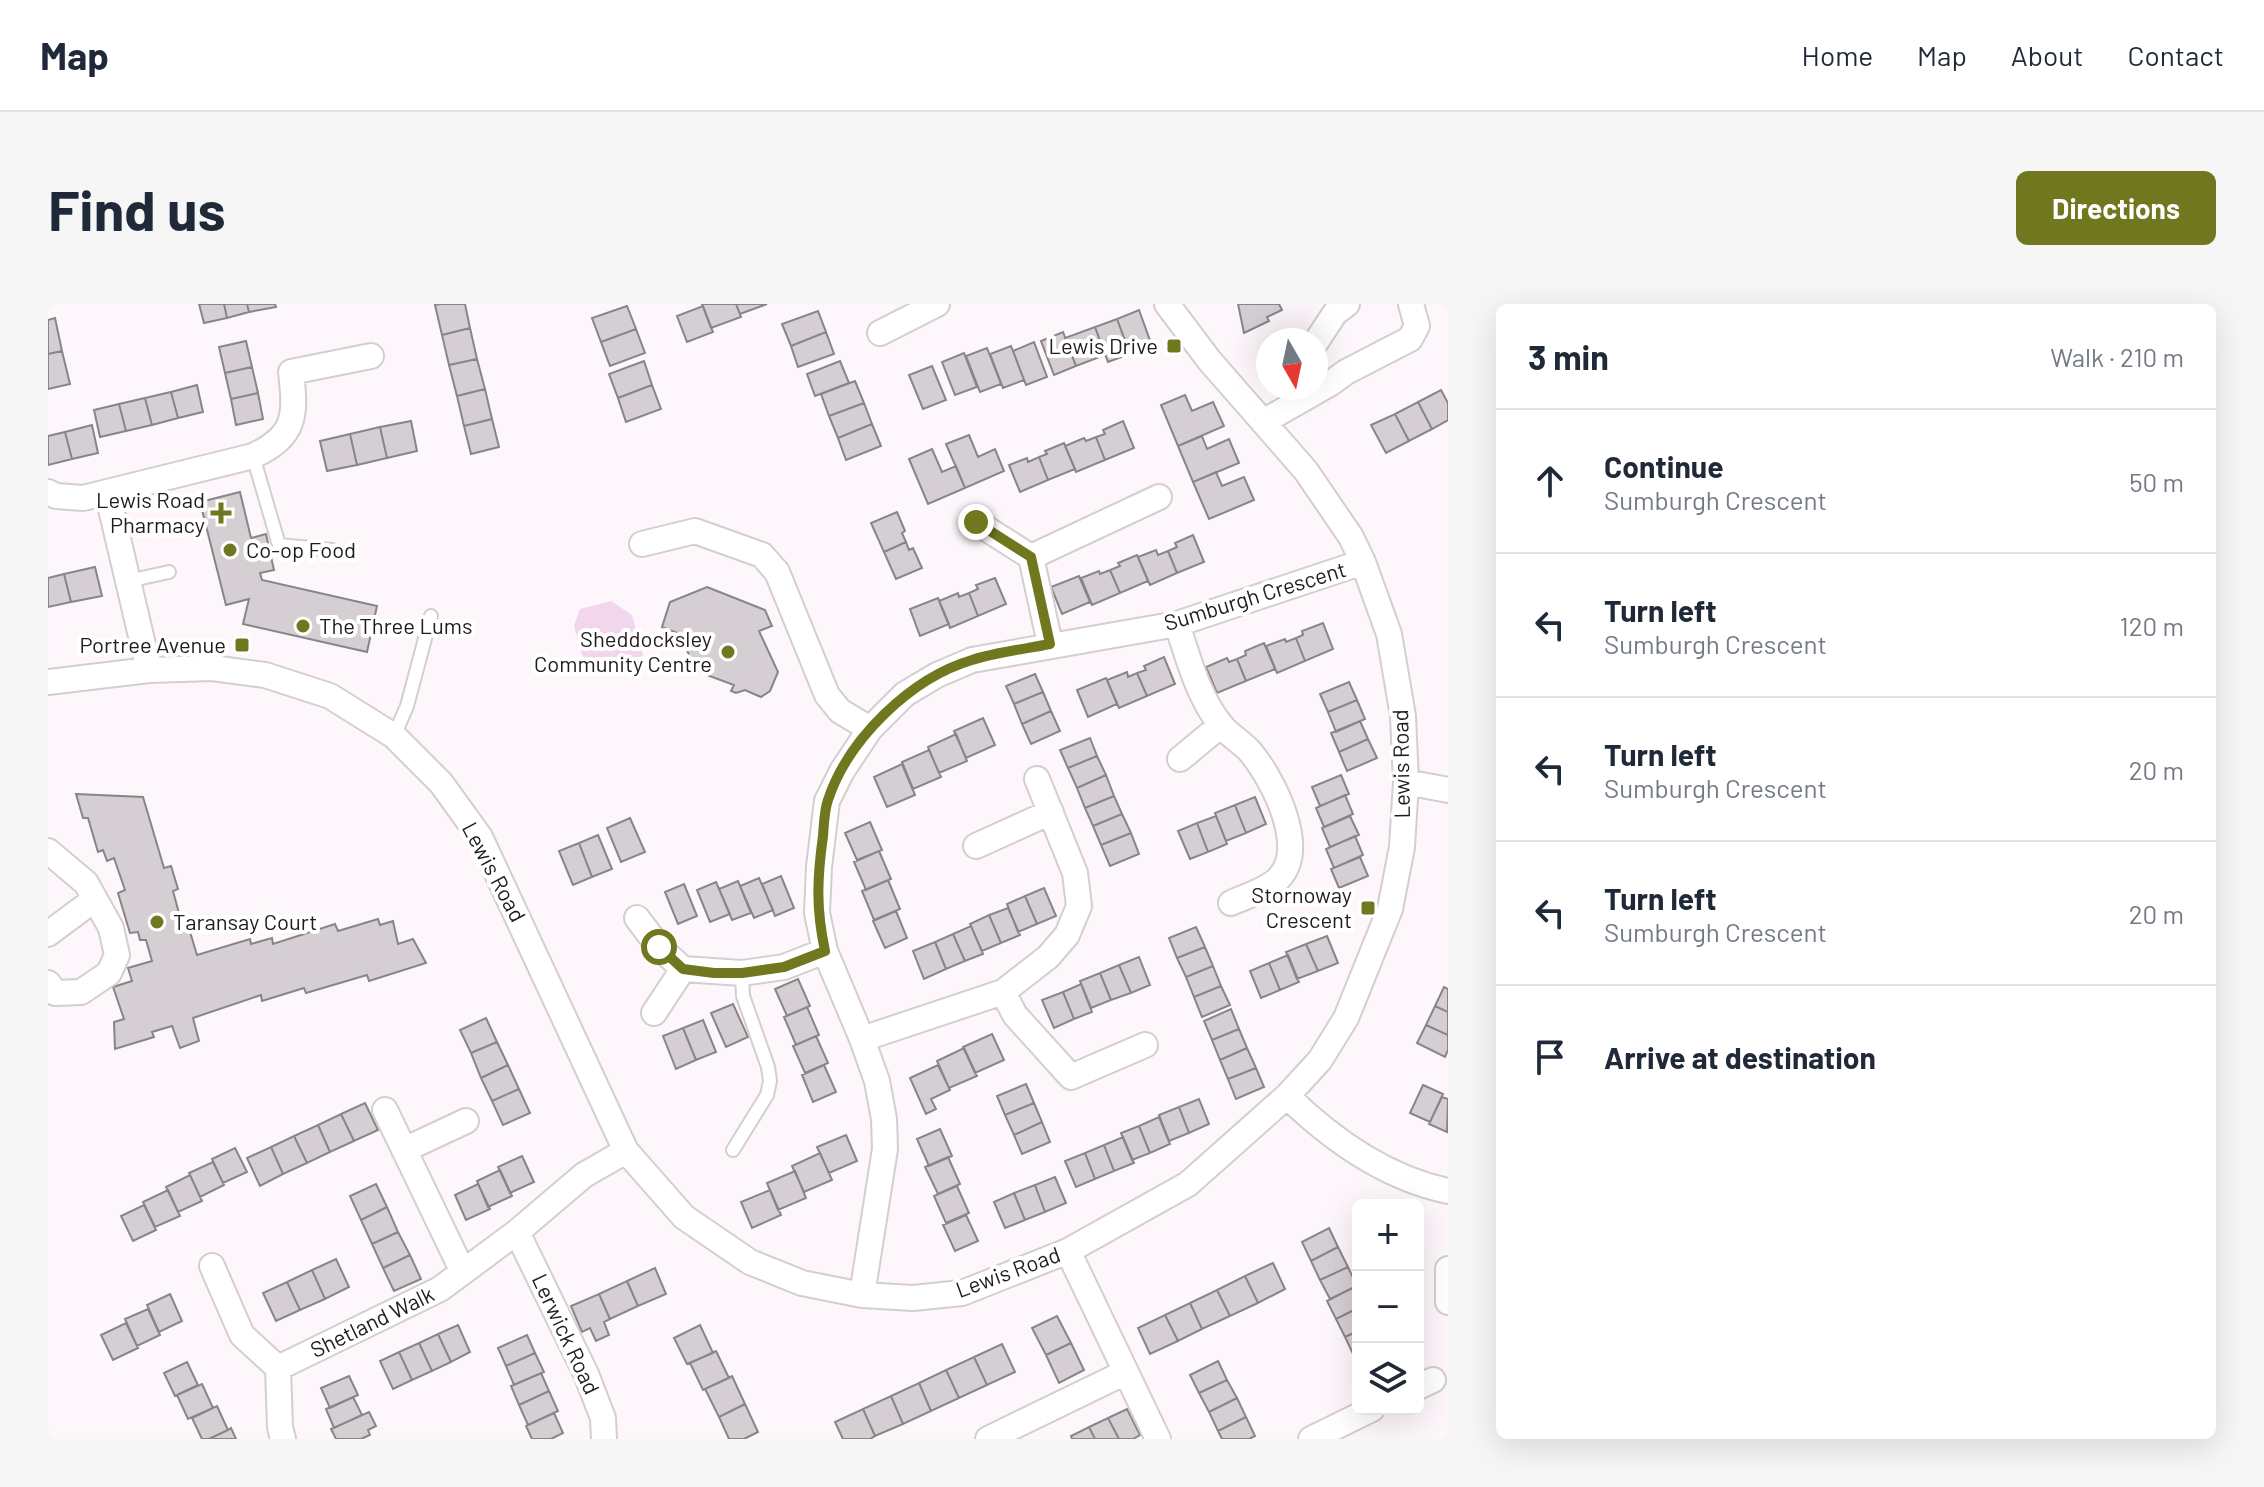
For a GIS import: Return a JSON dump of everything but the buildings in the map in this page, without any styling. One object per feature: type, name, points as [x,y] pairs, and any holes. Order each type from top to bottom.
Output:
[{"type":"street","points":[[880,333],[937,304]]},
{"type":"street","name":"Lewis Road","points":[[48,682],[149,670],[212,668],[265,675],[330,696],[394,736],[441,783],[480,837],[626,1151],[684,1217],[750,1262],[802,1283],[862,1295],[913,1298],[962,1293],[1068,1251],[1188,1184],[1287,1096],[1320,1060],[1346,1018],[1390,909],[1402,847],[1406,782],[1403,716],[1389,634],[1363,562],[1351,537],[1306,471],[1209,360],[1167,304]]},
{"type":"street","points":[[1325,328],[1335,313],[1347,304]]},
{"type":"street","points":[[1328,384],[1410,339],[1417,326],[1411,304]]},
{"type":"street","points":[[48,492],[56,496],[83,498],[253,456],[275,446],[289,426],[295,405],[291,372],[371,356]]},
{"type":"street","points":[[1263,422],[1295,400]]},
{"type":"street","points":[[107,492],[149,670]]},
{"type":"street","points":[[1031,557],[1159,497]]},
{"type":"street","points":[[976,522],[1031,557],[1050,644]]},
{"type":"street","points":[[642,544],[695,531],[762,555],[777,572],[827,695],[840,711],[870,729]]},
{"type":"street","name":"Sumburgh Crescent","points":[[862,1295],[885,1149],[884,1119],[877,1081],[825,951],[817,913],[827,801],[842,771],[870,729],[905,694],[937,675],[972,660],[1177,624],[1363,562]]},
{"type":"street","points":[[1177,624],[1195,678],[1221,725],[1251,751],[1274,785],[1282,806],[1289,846],[1288,863],[1279,878],[1231,903]]},
{"type":"street","points":[[1180,759],[1221,725]]},
{"type":"street","points":[[862,1039],[1003,992],[1048,957],[1067,935],[1079,906],[1075,873],[1037,779]]},
{"type":"street","points":[[1406,782],[1448,790]]},
{"type":"street","points":[[976,846],[1051,812]]},
{"type":"street","points":[[48,851],[86,883],[111,928],[117,955],[109,973],[81,992],[55,993],[48,983]]},
{"type":"street","points":[[48,934],[95,899]]},
{"type":"street","points":[[637,918],[659,947],[683,969],[742,973],[784,967],[825,951]]},
{"type":"street","points":[[654,1013],[683,969]]},
{"type":"street","points":[[1003,992],[1015,1015],[1071,1077],[1145,1045]]},
{"type":"street","points":[[1287,1096],[1322,1130],[1369,1160],[1427,1187],[1448,1191]]},
{"type":"street","points":[[385,1110],[463,1272]]},
{"type":"street","points":[[404,1150],[466,1121]]},
{"type":"street","name":"Shetland Walk","points":[[278,1368],[440,1289],[517,1232],[584,1175],[626,1151]]},
{"type":"street","name":"Lerwick Road","points":[[517,1232],[586,1374],[603,1418],[604,1439]]},
{"type":"street","points":[[1068,1251],[1158,1439]]},
{"type":"street","points":[[212,1266],[242,1335],[278,1368],[283,1439]]},
{"type":"street","points":[[1448,1269],[1448,1302]]},
{"type":"street","points":[[988,1439],[1126,1372]]},
{"type":"street","points":[[1311,1439],[1360,1415]]},
{"type":"lane","points":[[253,456],[279,545],[332,550]]},
{"type":"lane","points":[[128,581],[169,572]]},
{"type":"lane","points":[[394,736],[407,706],[431,616]]},
{"type":"lane","points":[[733,1150],[767,1095],[770,1081],[743,996],[742,973]]},
{"type":"shaded area","points":[[611,601],[632,615],[643,656],[586,668],[574,626],[580,609]]},
{"type":"place","name":"Lewis Drive","points":[[1174,346]]},
{"type":"place","name":"Lewis Road Pharmacy","points":[[221,513]]},
{"type":"place","name":"Co-op Food","points":[[230,550]]},
{"type":"place","name":"The Three Lums","points":[[303,626]]},
{"type":"place","name":"Portree Avenue","points":[[242,645]]},
{"type":"place","name":"Sheddocksley Community Centre","points":[[728,652]]},
{"type":"place","name":"Stornoway Crescent","points":[[1368,908]]},
{"type":"place","name":"Taransay Court","points":[[157,922]]},
{"type":"route","points":[[659,947],[683,969],[714,973],[784,967],[825,951],[817,913],[827,801],[842,771],[870,729],[905,694],[937,675],[972,660],[1050,644],[1031,557],[976,522]]}]
